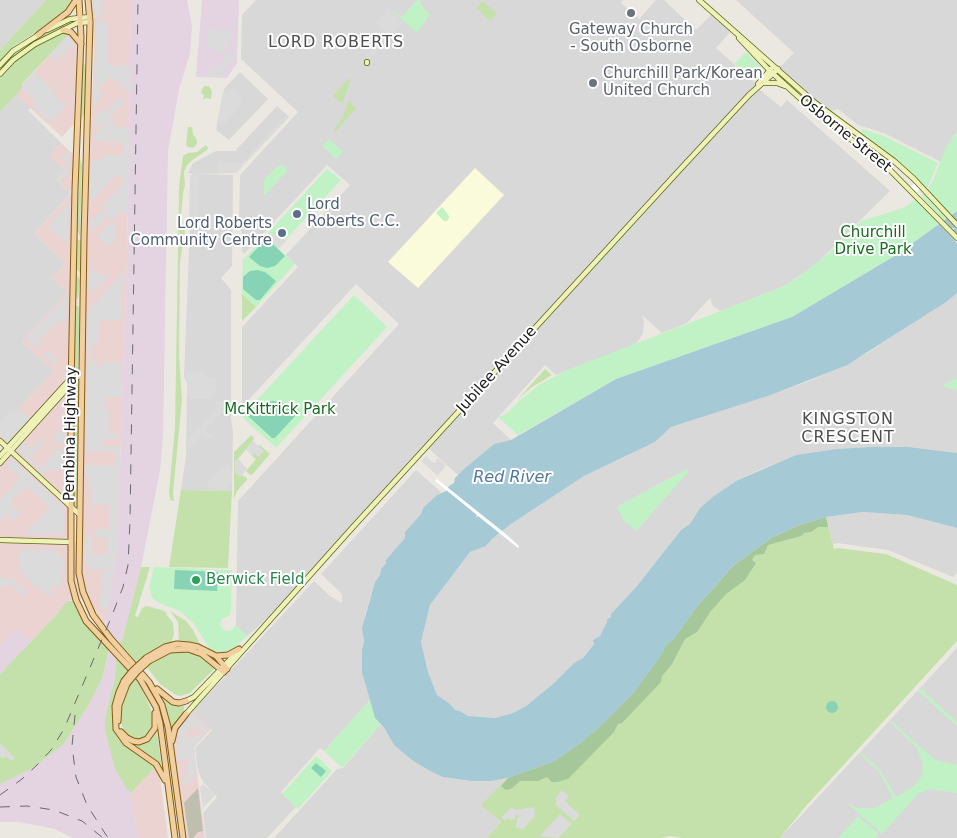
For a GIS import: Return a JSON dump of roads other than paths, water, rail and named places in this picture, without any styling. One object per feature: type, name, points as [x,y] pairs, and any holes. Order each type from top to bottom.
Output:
[{"type":"main road","name":"Pembina Highway","points":[[78,0],[81,20],[81,44],[73,270],[71,581],[74,597],[81,614],[91,628],[140,679],[156,707],[160,723],[175,838]]},
{"type":"main road","points":[[0,65],[13,51],[68,12],[78,0]]},
{"type":"main road","name":"Pembina Highway","points":[[88,0],[90,20],[81,373],[79,573],[88,604],[102,628],[149,682],[162,705],[171,748],[183,838]]},
{"type":"main road","name":"Osborne Street","points":[[699,0],[814,102],[894,161],[957,225]]},
{"type":"main road","points":[[38,35],[68,20],[90,20]]},
{"type":"main road","points":[[0,74],[24,51],[81,20]]},
{"type":"main road","points":[[63,30],[72,32],[81,44]]},
{"type":"main road","name":"Osborne Street","points":[[732,30],[772,72],[813,110],[888,168],[957,238]]},
{"type":"main road","name":"Jubilee Avenue","points":[[749,95],[776,67]]},
{"type":"main road","name":"Jubilee Avenue","points":[[186,714],[242,648],[772,72]]},
{"type":"main road","points":[[762,83],[777,83],[788,87]]},
{"type":"main road","points":[[0,456],[71,386],[81,373]]},
{"type":"main road","points":[[0,463],[9,449],[71,378]]},
{"type":"main road","points":[[0,441],[79,514]]},
{"type":"main road","points":[[0,540],[70,542]]},
{"type":"main road","points":[[168,789],[159,767],[122,739],[116,729],[114,718],[119,692],[148,660],[162,649],[182,644],[198,647],[216,656],[224,668]]},
{"type":"main road","points":[[216,656],[228,655],[242,648]]},
{"type":"main road","points":[[148,660],[170,650],[188,649],[202,654],[224,668]]},
{"type":"main road","name":"Jubilee Avenue","points":[[186,701],[194,697],[224,668]]},
{"type":"main road","points":[[149,682],[171,701],[179,703],[186,701]]},
{"type":"main road","points":[[126,683],[119,705],[118,722],[121,733],[130,740],[139,742],[147,739],[155,728],[155,715],[149,694]]},
{"type":"main road","points":[[171,748],[174,730],[186,714]]},
{"type":"water","name":"Red River","points":[[957,211],[957,293],[946,302],[847,365],[771,395],[671,427],[655,442],[584,476],[511,524],[486,546],[470,552],[430,605],[421,642],[428,672],[437,695],[449,703],[455,710],[468,716],[495,718],[513,713],[526,706],[553,684],[574,663],[583,658],[594,644],[593,640],[600,636],[607,619],[610,618],[611,614],[637,586],[681,530],[690,524],[700,508],[738,480],[796,455],[836,449],[869,447],[909,447],[957,453],[957,528],[907,515],[863,512],[826,517],[799,525],[773,537],[734,565],[699,604],[673,640],[668,643],[634,692],[604,723],[582,742],[555,761],[508,778],[491,781],[471,781],[443,777],[430,771],[412,760],[394,745],[385,729],[375,718],[362,673],[364,642],[362,628],[375,582],[386,560],[405,538],[405,532],[421,514],[423,508],[437,495],[446,491],[464,469],[494,444],[511,440],[616,379],[792,317],[898,254]]},
{"type":"railway","points":[[0,795],[36,766],[51,750],[64,729],[111,618],[123,587],[128,565],[138,0]]},
{"type":"railway","points":[[75,715],[72,746],[76,777],[87,805],[108,838]]},
{"type":"railway","points":[[0,807],[27,806],[54,810],[82,821],[103,838]]},
{"type":"place","name":"Gateway Church - South Osborne","points":[[631,13]]},
{"type":"place","name":"Churchill Park/Korean United Church","points":[[593,83]]},
{"type":"place","name":"Lord Roberts C.C.","points":[[297,214]]},
{"type":"place","name":"Lord Roberts Community Centre","points":[[282,233]]},
{"type":"place","name":"Berwick Field","points":[[196,580]]},
{"type":"district","name":"LORD ROBERTS","points":[[336,43]]},
{"type":"district","name":"KINGSTON CRESCENT","points":[[848,429]]},
{"type":"park label","name":"Churchill Drive Park","points":[[873,242]]},
{"type":"park label","name":"McKittrick Park","points":[[280,410]]}]
